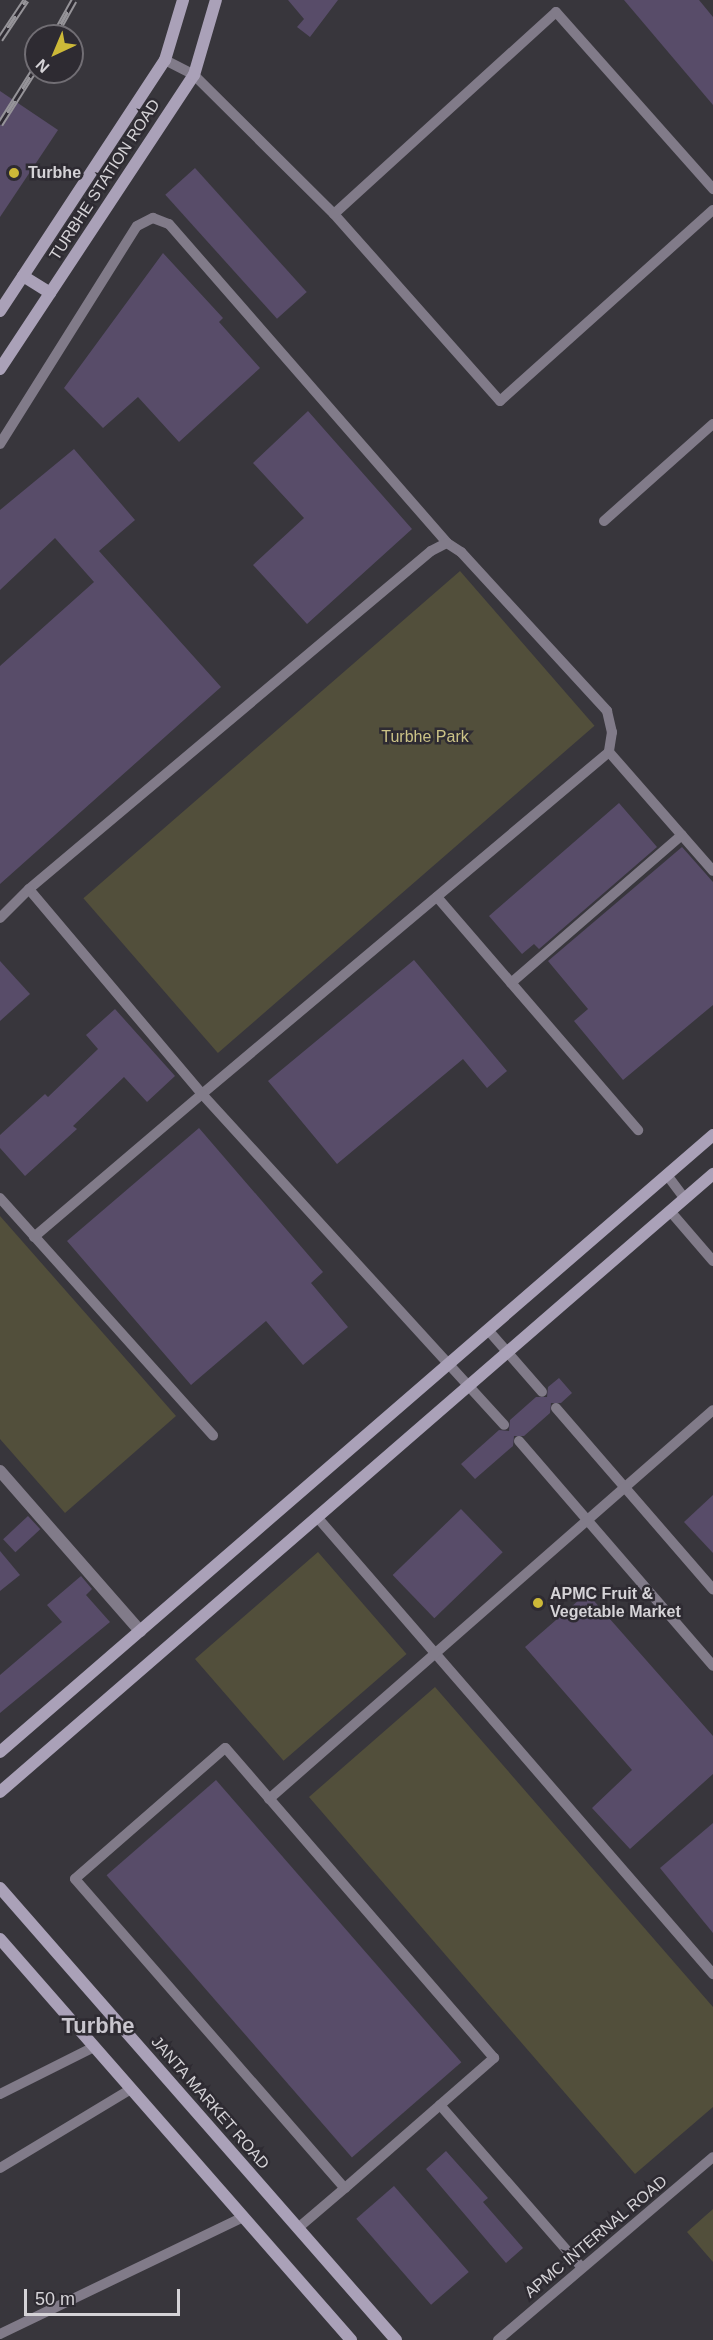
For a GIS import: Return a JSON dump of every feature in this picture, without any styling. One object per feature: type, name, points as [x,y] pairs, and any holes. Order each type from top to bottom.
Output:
[{"type":"street","name":"TURBHE STATION ROAD","points":[[0,311],[165,60],[183,0]]},
{"type":"street","name":"TURBHE STATION ROAD","points":[[0,369],[194,75],[216,0]]},
{"type":"street","points":[[23,276],[50,293]]},
{"type":"street","points":[[0,1752],[713,1135]]},
{"type":"street","points":[[0,1792],[713,1174]]},
{"type":"street","points":[[0,1472],[140,1631]]},
{"type":"street","name":"JANTA MARKET ROAD","points":[[0,1888],[396,2340]]},
{"type":"street","points":[[0,1939],[351,2340]]},
{"type":"lane","points":[[334,214],[556,12],[713,189]]},
{"type":"lane","points":[[165,60],[194,75],[334,214],[500,401],[713,210]]},
{"type":"lane","points":[[0,444],[137,226],[153,218],[169,224],[447,543],[461,552],[607,711],[612,732],[609,752],[34,1237]]},
{"type":"lane","points":[[604,521],[713,424]]},
{"type":"lane","points":[[0,918],[29,889],[431,551],[447,543]]},
{"type":"lane","points":[[609,752],[713,871]]},
{"type":"lane","points":[[512,983],[682,835]]},
{"type":"lane","points":[[29,889],[202,1094],[450,1363],[504,1425]]},
{"type":"lane","points":[[437,897],[638,1130]]},
{"type":"lane","points":[[667,1175],[685,1199]]},
{"type":"lane","points":[[0,1198],[213,1435]]},
{"type":"lane","points":[[670,1211],[713,1261]]},
{"type":"lane","points":[[488,1330],[542,1392]]},
{"type":"lane","points":[[555,1408],[713,1590]]},
{"type":"lane","points":[[269,1799],[713,1410]]},
{"type":"lane","points":[[519,1441],[713,1666]]},
{"type":"lane","points":[[317,1517],[713,1974]]},
{"type":"lane","points":[[298,2228],[345,2188],[494,2058],[225,1748],[75,1879],[345,2188]]},
{"type":"lane","points":[[0,2094],[94,2047]]},
{"type":"lane","points":[[0,2168],[131,2089]]},
{"type":"lane","points":[[440,2105],[582,2268]]},
{"type":"lane","name":"APMC INTERNAL ROAD","points":[[498,2340],[713,2157]]},
{"type":"lane","points":[[0,2334],[243,2217]]},
{"type":"green space","name":"Turbhe Park","points":[[460,571],[594,726],[218,1053],[83,898]]},
{"type":"green space","points":[[0,1216],[176,1416],[65,1513],[0,1439]]},
{"type":"green space","points":[[318,1552],[407,1654],[284,1761],[195,1659]]},
{"type":"green space","points":[[435,1687],[713,2007],[713,2107],[635,2174],[309,1797]]},
{"type":"green space","points":[[713,2209],[713,2262],[687,2232]]},
{"type":"building","points":[[288,0],[338,0],[310,37],[297,27],[304,19]]},
{"type":"building","points":[[624,0],[699,0],[713,17],[713,105]]},
{"type":"building","name":"Turbhe","points":[[0,91],[58,130],[0,217]]},
{"type":"building","points":[[195,168],[307,292],[277,319],[165,195]]},
{"type":"building","points":[[163,253],[223,318],[219,322],[260,368],[179,442],[138,397],[103,428],[64,388]]},
{"type":"building","points":[[308,411],[412,529],[307,624],[253,565],[304,518],[253,463]]},
{"type":"building","points":[[74,449],[135,520],[99,551],[221,687],[0,884],[0,666],[94,582],[55,538],[0,590],[0,510]]},
{"type":"building","points":[[619,803],[657,847],[539,949],[534,944],[522,954],[489,916]]},
{"type":"building","points":[[682,847],[713,882],[713,1005],[623,1080],[574,1021],[588,1009],[548,961]]},
{"type":"building","points":[[414,960],[507,1071],[487,1088],[463,1059],[337,1164],[268,1081]]},
{"type":"building","points":[[0,961],[30,994],[0,1021]]},
{"type":"building","points":[[115,1009],[175,1076],[147,1102],[124,1077],[73,1126],[77,1129],[25,1176],[0,1148],[0,1135],[45,1094],[48,1097],[98,1049],[86,1035]]},
{"type":"building","points":[[199,1128],[323,1272],[311,1283],[348,1327],[303,1365],[266,1321],[191,1385],[67,1241]]},
{"type":"building","points":[[559,1378],[572,1393],[561,1403],[551,1403],[550,1413],[524,1436],[514,1436],[513,1446],[475,1479],[461,1464],[499,1430],[509,1431],[510,1420],[536,1397],[547,1397],[548,1387]]},
{"type":"building","points":[[713,1495],[713,1553],[684,1522]]},
{"type":"building","points":[[461,1509],[503,1552],[434,1618],[393,1575]]},
{"type":"building","points":[[28,1516],[40,1529],[15,1552],[3,1539]]},
{"type":"building","points":[[0,1551],[20,1575],[0,1591]]},
{"type":"building","points":[[81,1576],[92,1589],[86,1595],[110,1622],[0,1713],[0,1675],[62,1622],[47,1605]]},
{"type":"building","points":[[587,1593],[713,1736],[713,1774],[630,1849],[592,1808],[632,1770],[525,1647]]},
{"type":"building","points":[[216,1780],[461,2062],[352,2157],[107,1875]]},
{"type":"building","points":[[713,1823],[713,1933],[660,1868]]},
{"type":"building","points":[[446,2151],[488,2198],[483,2202],[523,2248],[506,2263],[426,2169]]},
{"type":"building","points":[[394,2186],[469,2272],[431,2305],[356,2219]]},
{"type":"railway","points":[[0,39],[26,0]]},
{"type":"railway","points":[[61,24],[74,0]]},
{"type":"railway","points":[[0,124],[25,84]]},
{"type":"place","name":"Turbhe","points":[[14,173]]},
{"type":"place","name":"APMC Fruit & Vegetable Market","points":[[538,1603]]},
{"type":"district","name":"Turbhe","points":[[98,2026]]}]
